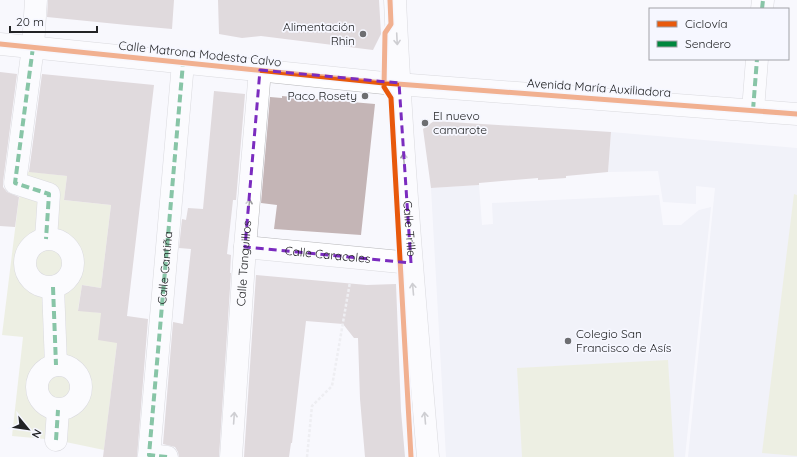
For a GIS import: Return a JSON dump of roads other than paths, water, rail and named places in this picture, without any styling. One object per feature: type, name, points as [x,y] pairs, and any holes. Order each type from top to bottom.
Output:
[{"type":"street","points":[[36,0],[33,47],[15,184],[49,194],[46,239]]},
{"type":"street","name":"Calle Trille","points":[[395,0],[411,263],[428,457]]},
{"type":"street","name":"Calle Matrona Modesta Calvo","points":[[0,44],[399,83]]},
{"type":"street","points":[[753,110],[758,60]]},
{"type":"street","name":"Calle Cantiña","points":[[167,457],[150,455],[183,63]]},
{"type":"street","name":"Calle Tanguillos","points":[[231,457],[245,246],[260,70]]},
{"type":"street","name":"Avenida María Auxiliadora","points":[[399,83],[797,114]]},
{"type":"street","points":[[46,239],[62,242],[68,248],[72,256],[72,272],[61,285],[53,287],[45,287],[32,280],[25,267],[28,252],[33,246],[46,239]]},
{"type":"street","name":"Calle Caracoles","points":[[245,246],[411,263]]},
{"type":"street","points":[[53,287],[56,365]]},
{"type":"street","points":[[56,365],[63,365],[70,368],[80,379],[82,386],[77,400],[72,405],[58,410],[44,404],[37,392],[36,384],[43,371],[56,365]]},
{"type":"street","points":[[56,440],[58,410]]},
{"type":"place","name":"Alimentación Rhin","points":[[363,34]]},
{"type":"place","name":"Paco Rosety","points":[[365,96]]},
{"type":"place","name":"El nuevo camarote","points":[[425,123]]},
{"type":"place","name":"Colegio San Francisco de Asís","points":[[568,341]]}]
